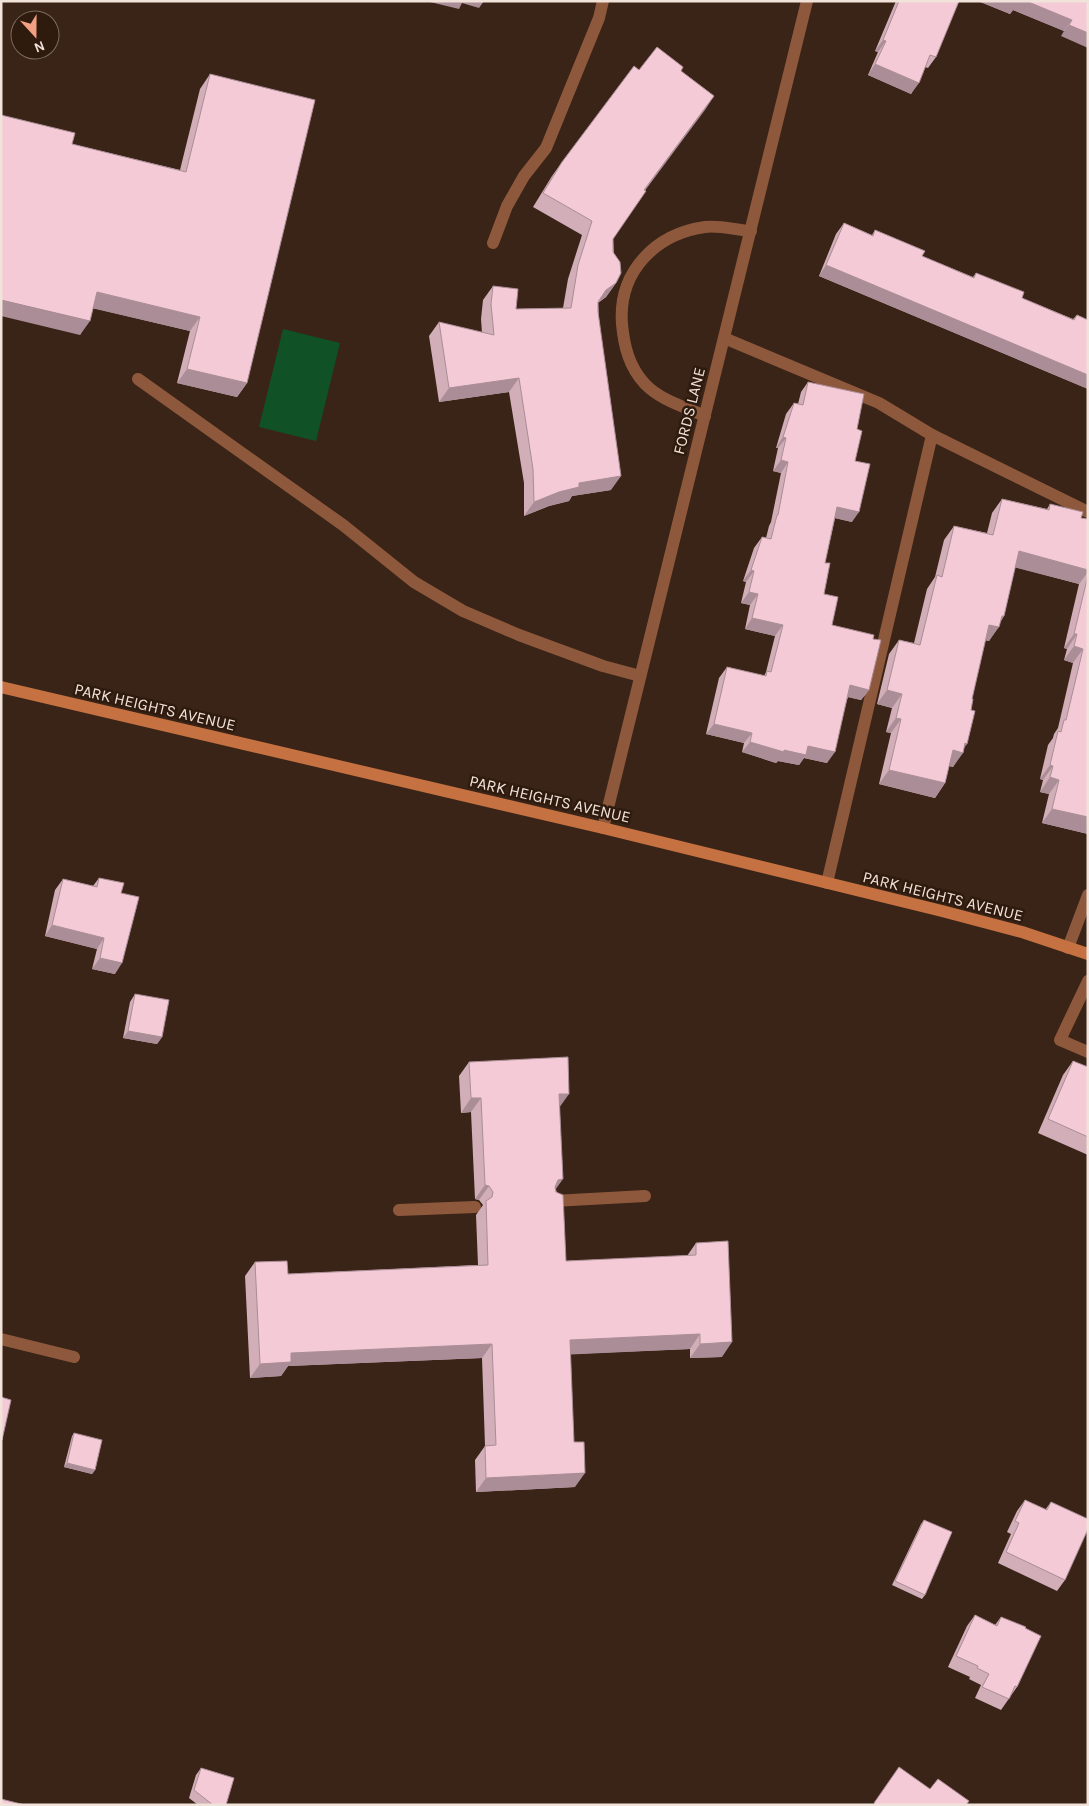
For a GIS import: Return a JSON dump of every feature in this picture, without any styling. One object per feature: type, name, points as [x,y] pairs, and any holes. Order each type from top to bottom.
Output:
[{"type":"main road","name":"PARK HEIGHTS AVENUE","points":[[1,687],[603,828],[827,883],[1022,932],[1088,954]]},
{"type":"street","points":[[493,243],[507,206],[524,176],[546,148],[599,18],[603,1]]},
{"type":"street","name":"FORDS LANE","points":[[603,828],[807,1]]},
{"type":"street","points":[[705,416],[662,397],[645,384],[631,364],[624,344],[623,297],[631,275],[646,255],[664,241],[706,227],[751,231]]},
{"type":"street","points":[[724,338],[879,403],[932,435],[1088,512]]},
{"type":"street","points":[[138,379],[335,519],[414,582],[463,611],[519,636],[603,666],[640,676]]},
{"type":"street","points":[[827,883],[932,435]]},
{"type":"street","points":[[1068,948],[1088,895]]},
{"type":"street","points":[[1088,981],[1060,1040],[1088,1052]]},
{"type":"street","points":[[553,1201],[645,1196]]},
{"type":"street","points":[[399,1210],[476,1207]]},
{"type":"street","points":[[1,1339],[74,1357]]},
{"type":"green space","points":[[283,329],[340,343],[316,441],[259,427]]},
{"type":"building","points":[[899,1],[959,1],[936,57],[930,55],[919,83],[875,64],[886,41],[883,40]]},
{"type":"building","points":[[1026,1],[1088,1],[1088,33],[1069,25],[1072,20]]},
{"type":"building","points":[[657,47],[683,67],[681,71],[714,96],[644,190],[646,191],[613,239],[613,252],[620,262],[621,273],[616,283],[606,290],[598,302],[598,312],[621,476],[579,483],[579,487],[559,492],[534,502],[533,469],[519,378],[449,388],[439,322],[494,335],[491,304],[493,286],[518,289],[516,309],[571,308],[578,265],[592,221],[543,193],[562,162],[634,66],[639,70]]},
{"type":"building","points":[[210,74],[315,100],[247,383],[187,369],[200,317],[97,292],[90,321],[1,300],[1,115],[75,133],[72,144],[186,172]]},
{"type":"building","points":[[844,223],[873,236],[875,230],[925,251],[922,256],[974,278],[976,273],[1024,292],[1022,298],[1074,320],[1077,315],[1088,320],[1088,375],[826,265]]},
{"type":"building","points":[[808,382],[864,394],[857,429],[862,431],[855,461],[870,464],[859,512],[837,507],[825,563],[830,563],[824,594],[838,597],[832,625],[874,635],[873,639],[881,640],[869,690],[850,685],[835,752],[808,746],[806,755],[784,750],[784,752],[750,742],[752,733],[714,724],[727,667],[766,676],[767,671],[771,672],[783,625],[752,618],[758,594],[749,592],[754,571],[751,570],[762,537],[771,539],[778,515],[788,462],[781,460],[786,438],[783,437],[794,403],[803,405]]},
{"type":"building","points":[[1002,499],[1049,510],[1050,504],[1083,512],[1081,518],[1088,519],[1088,570],[1019,551],[1004,616],[1002,616],[999,627],[989,625],[972,699],[971,710],[975,711],[963,753],[953,750],[945,783],[889,770],[901,719],[896,718],[902,694],[887,690],[899,640],[920,645],[937,575],[942,577],[954,526],[993,535]]},
{"type":"building","points":[[1088,575],[1088,817],[1052,809],[1059,780],[1050,777],[1053,766],[1050,765],[1058,731],[1061,732],[1064,720],[1066,720],[1083,649],[1074,646],[1077,634],[1074,634]]},
{"type":"building","points":[[99,878],[124,883],[121,893],[139,897],[122,963],[100,958],[104,938],[52,925],[63,879],[97,887]]},
{"type":"building","points":[[135,994],[169,1000],[162,1037],[128,1031]]},
{"type":"building","points":[[568,1057],[569,1094],[559,1094],[563,1179],[558,1180],[555,1187],[556,1192],[563,1195],[566,1261],[696,1255],[696,1243],[728,1241],[732,1342],[700,1344],[700,1334],[570,1340],[574,1442],[584,1442],[585,1473],[486,1478],[485,1446],[496,1445],[492,1344],[291,1353],[291,1362],[260,1364],[255,1262],[287,1261],[288,1274],[488,1265],[486,1201],[492,1197],[493,1192],[489,1186],[485,1185],[481,1098],[471,1098],[469,1062]]},
{"type":"building","points":[[1073,1061],[1088,1067],[1088,1137],[1048,1119]]},
{"type":"building","points":[[1,1397],[11,1400],[2,1440],[1,1440]]},
{"type":"building","points":[[74,1433],[102,1440],[95,1470],[67,1463]]},
{"type":"building","points":[[1025,1500],[1047,1510],[1051,1502],[1088,1519],[1088,1529],[1065,1580],[1006,1552],[1019,1523],[1015,1521]]},
{"type":"building","points":[[924,1520],[952,1532],[925,1595],[895,1581]]},
{"type":"building","points":[[975,1615],[997,1626],[1001,1617],[1026,1627],[1041,1636],[1017,1687],[1015,1686],[1009,1699],[982,1687],[989,1674],[977,1668],[978,1666],[956,1656]]},
{"type":"building","points":[[899,1767],[930,1789],[938,1779],[969,1801],[966,1805],[876,1805],[874,1803]]},
{"type":"building","points":[[201,1768],[234,1778],[226,1805],[213,1805],[194,1790]]},
{"type":"building","points":[[1,1799],[25,1805],[1,1805]]}]
